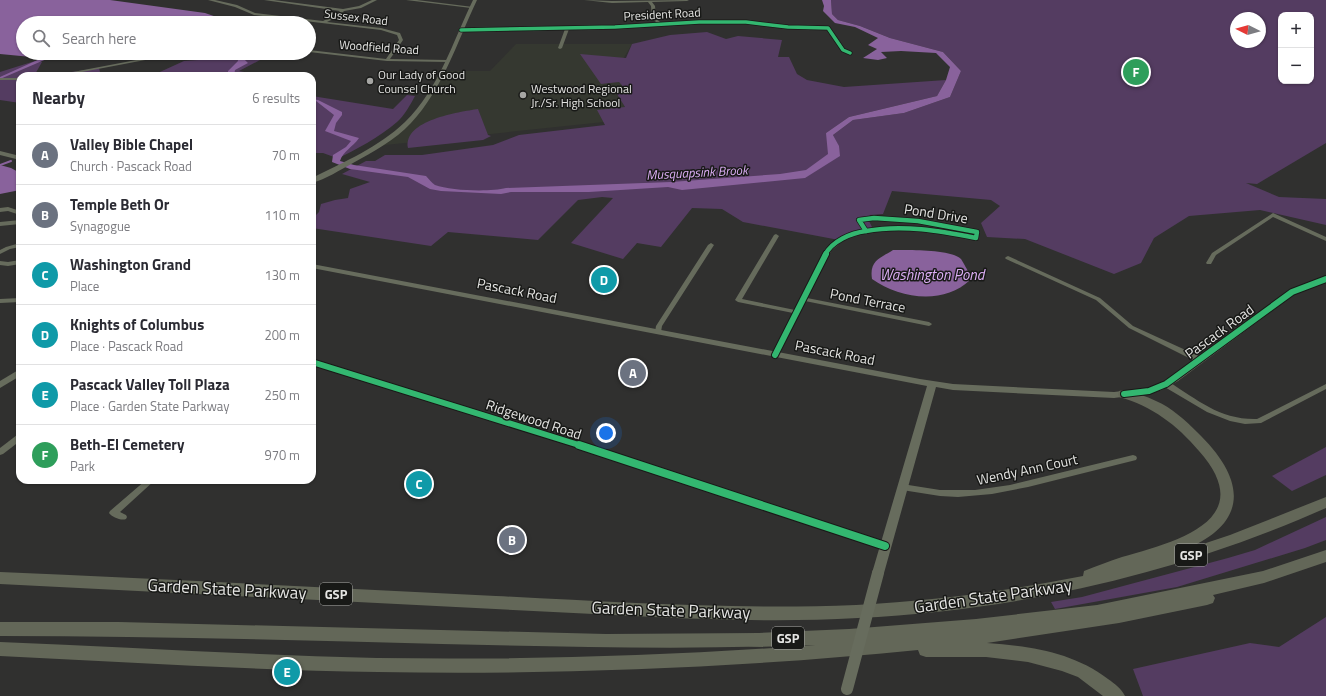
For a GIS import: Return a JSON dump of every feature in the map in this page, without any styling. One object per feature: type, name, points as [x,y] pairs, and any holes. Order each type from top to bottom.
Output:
[{"type":"highway","points":[[1049,590],[1126,562],[1166,551],[1181,545],[1205,532],[1214,525],[1225,509],[1227,492],[1226,483],[1211,455],[1182,426],[1163,410],[1150,403],[1124,394]]},
{"type":"highway","name":"Garden State Parkway","points":[[0,578],[307,592],[672,612],[761,614],[887,610],[976,601],[1049,590],[1120,575],[1188,556],[1250,535],[1326,502]]},
{"type":"highway","name":"Garden State Parkway","points":[[0,649],[188,659],[376,665],[511,665],[745,658],[954,640],[1063,626],[1183,604],[1228,593],[1264,577],[1326,556]]},
{"type":"highway","name":"Garden State Parkway","points":[[0,629],[118,629],[613,641],[804,638],[916,631],[1059,618],[1174,597],[1264,577]]},
{"type":"highway","points":[[745,658],[942,650],[1008,653],[1042,658],[1071,666],[1095,680],[1116,696]]},
{"type":"main road","points":[[316,179],[352,160],[396,132],[413,118],[428,97],[448,61],[474,0]]},
{"type":"main road","points":[[0,153],[16,157]]},
{"type":"main road","name":"Pascack Road","points":[[316,267],[932,384],[1073,394],[1124,394],[1149,391],[1166,384],[1292,292],[1326,279]]},
{"type":"main road","points":[[0,385],[16,375]]},
{"type":"main road","points":[[846,693],[878,573],[932,384]]},
{"type":"street","name":"Sussex Road","points":[[211,0],[241,7],[260,15],[268,16]]},
{"type":"street","points":[[266,0],[343,10],[360,7],[375,0]]},
{"type":"street","points":[[408,0],[471,7]]},
{"type":"street","points":[[586,0],[650,2],[687,0]]},
{"type":"street","points":[[650,2],[653,6],[654,18],[660,24]]},
{"type":"street","points":[[322,23],[338,15],[343,10]]},
{"type":"street","name":"Sussex Road","points":[[316,22],[382,29],[399,34],[401,40],[387,60]]},
{"type":"street","name":"President Road","points":[[461,30],[627,27],[660,24],[736,22],[788,27],[822,27],[830,29],[843,50],[850,53]]},
{"type":"street","points":[[560,48],[567,28]]},
{"type":"street","name":"Woodfield Road","points":[[316,52],[387,60],[448,61]]},
{"type":"street","points":[[76,72],[142,60]]},
{"type":"street","points":[[0,79],[16,79]]},
{"type":"street","points":[[0,210],[8,209],[16,212]]},
{"type":"street","points":[[1209,263],[1214,254],[1273,215],[1326,239]]},
{"type":"street","name":"Pond Drive","points":[[775,355],[828,250],[846,237],[866,231],[887,228],[919,229],[976,238],[976,232],[936,223],[907,220],[859,220],[866,231]]},
{"type":"street","points":[[0,224],[16,222]]},
{"type":"street","points":[[776,236],[738,300],[797,312]]},
{"type":"street","points":[[658,332],[659,326],[711,245]]},
{"type":"street","points":[[0,252],[16,246]]},
{"type":"street","points":[[1008,258],[1098,299],[1131,327],[1200,360]]},
{"type":"street","points":[[0,263],[16,263]]},
{"type":"street","name":"Pond Terrace","points":[[803,299],[929,324]]},
{"type":"street","points":[[0,301],[16,300]]},
{"type":"street","name":"Ridgewood Road","points":[[316,363],[382,382],[886,546]]},
{"type":"street","points":[[1166,384],[1200,406],[1215,413],[1232,420],[1250,422],[1258,420],[1326,386]]},
{"type":"street","points":[[0,452],[16,440]]},
{"type":"street","name":"Wendy Ann Court","points":[[902,488],[939,494],[976,494],[1000,490],[1133,458]]},
{"type":"street","points":[[123,517],[113,513],[146,484]]},
{"type":"shaded area","points":[[831,0],[1326,0],[1326,143],[1257,184],[1246,183],[1279,197],[1326,199],[1326,225],[1260,210],[1189,216],[1154,238],[1141,263],[1114,274],[1025,239],[987,237],[981,223],[1000,206],[991,200],[892,191],[883,214],[870,215],[868,219],[873,229],[839,240],[743,222],[722,209],[692,208],[661,247],[637,243],[623,259],[571,243],[613,198],[602,197],[578,200],[538,240],[448,232],[431,246],[316,229],[316,215],[319,212],[321,204],[348,198],[350,189],[370,182],[342,174],[366,161],[375,161],[385,155],[422,155],[493,145],[519,135],[605,125],[597,110],[625,107],[617,94],[628,92],[619,82],[601,84],[580,54],[626,58],[632,44],[670,35],[707,32],[726,39],[738,36],[782,40],[778,57],[789,57],[797,74],[807,80],[844,87],[946,80],[937,96],[849,117],[826,133],[838,145],[833,135],[853,120],[904,113],[950,97],[961,71],[943,52],[890,38],[860,26],[838,20],[832,14]]},
{"type":"shaded area","name":"Westwood Regional Jr./Sr. High School","points":[[516,44],[632,44],[623,59],[619,82],[629,92],[617,94],[625,107],[604,122],[376,146],[413,118],[442,71],[490,71]]},
{"type":"shaded area","points":[[260,60],[239,71],[244,72],[160,72],[184,61]]},
{"type":"shaded area","points":[[35,61],[42,62],[36,72],[16,72],[16,102],[0,100],[0,72]]},
{"type":"shaded area","points":[[99,68],[100,72],[72,72]]},
{"type":"shaded area","points":[[407,95],[415,96],[405,113],[397,122],[359,148],[335,160],[334,157],[323,153],[316,153],[316,97],[393,109]]},
{"type":"shaded area","points":[[478,109],[488,135],[491,136],[483,140],[408,148],[409,138],[414,131],[423,124],[446,115]]},
{"type":"shaded area","points":[[1326,447],[1326,475],[1292,491],[1272,476]]},
{"type":"shaded area","points":[[1326,517],[1326,540],[1305,548],[1177,587],[1055,609],[1051,602],[1082,597],[1255,550]]},
{"type":"shaded area","points":[[1326,617],[1326,696],[1143,696],[1133,669],[1250,643],[1279,647]]},
{"type":"water","points":[[0,0],[110,0],[205,13],[214,16],[16,16],[16,56],[0,54]]},
{"type":"water","points":[[822,0],[831,0],[832,14],[838,20],[860,26],[890,38],[943,52],[961,71],[950,97],[904,113],[853,120],[833,135],[839,146],[840,156],[805,178],[682,190],[668,187],[589,192],[511,192],[501,194],[441,191],[430,189],[408,177],[350,169],[332,162],[333,155],[346,147],[351,141],[325,131],[334,115],[316,101],[318,100],[342,112],[342,115],[336,123],[334,131],[359,138],[343,154],[340,161],[354,165],[426,176],[435,185],[451,189],[481,190],[671,182],[780,174],[806,170],[828,154],[826,133],[849,117],[937,96],[946,80],[950,67],[936,53],[901,51],[881,52],[887,58],[878,60],[863,58],[877,49],[868,45],[878,38],[855,27],[835,23],[823,11],[824,6]]},
{"type":"water","points":[[38,60],[44,60],[0,79],[0,77]]},
{"type":"water","points":[[245,60],[248,63],[235,70],[235,72],[228,72],[228,71],[238,61]]},
{"type":"water","points":[[0,165],[16,171],[16,191],[0,194]]},
{"type":"water","name":"Washington Pond","points":[[893,250],[929,251],[948,253],[956,256],[963,262],[970,275],[970,280],[959,288],[948,293],[935,296],[908,295],[895,291],[872,279],[872,268],[874,264],[877,260]]},
{"type":"waterway","points":[[0,165],[11,161]]},
{"type":"cycle path","points":[[461,30],[615,27],[699,22],[746,22],[788,27],[828,28],[843,50],[850,53]]},
{"type":"cycle path","points":[[775,355],[828,250],[842,239],[859,232],[878,228],[940,231],[976,238],[977,232],[933,223],[889,218],[859,220],[866,231]]},
{"type":"cycle path","points":[[1124,394],[1149,391],[1166,384],[1292,292],[1326,279]]},
{"type":"cycle path","points":[[316,363],[528,428],[885,546]]},
{"type":"place","name":"Beth-El Cemetery","points":[[1136,72]]},
{"type":"place","name":"Our Lady of Good Counsel Church","points":[[370,81]]},
{"type":"place","name":"Westwood Regional Jr./Sr. High School","points":[[523,95]]},
{"type":"place","name":"Knights of Columbus","points":[[604,280]]},
{"type":"place","name":"Valley Bible Chapel","points":[[633,373]]},
{"type":"place","name":"Washington Grand","points":[[419,484]]},
{"type":"place","name":"Temple Beth Or","points":[[512,540]]},
{"type":"place","name":"Pascack Valley Toll Plaza","points":[[287,672]]},
{"type":"water label","name":"Musquapsink Brook","points":[[697,172]]}]
